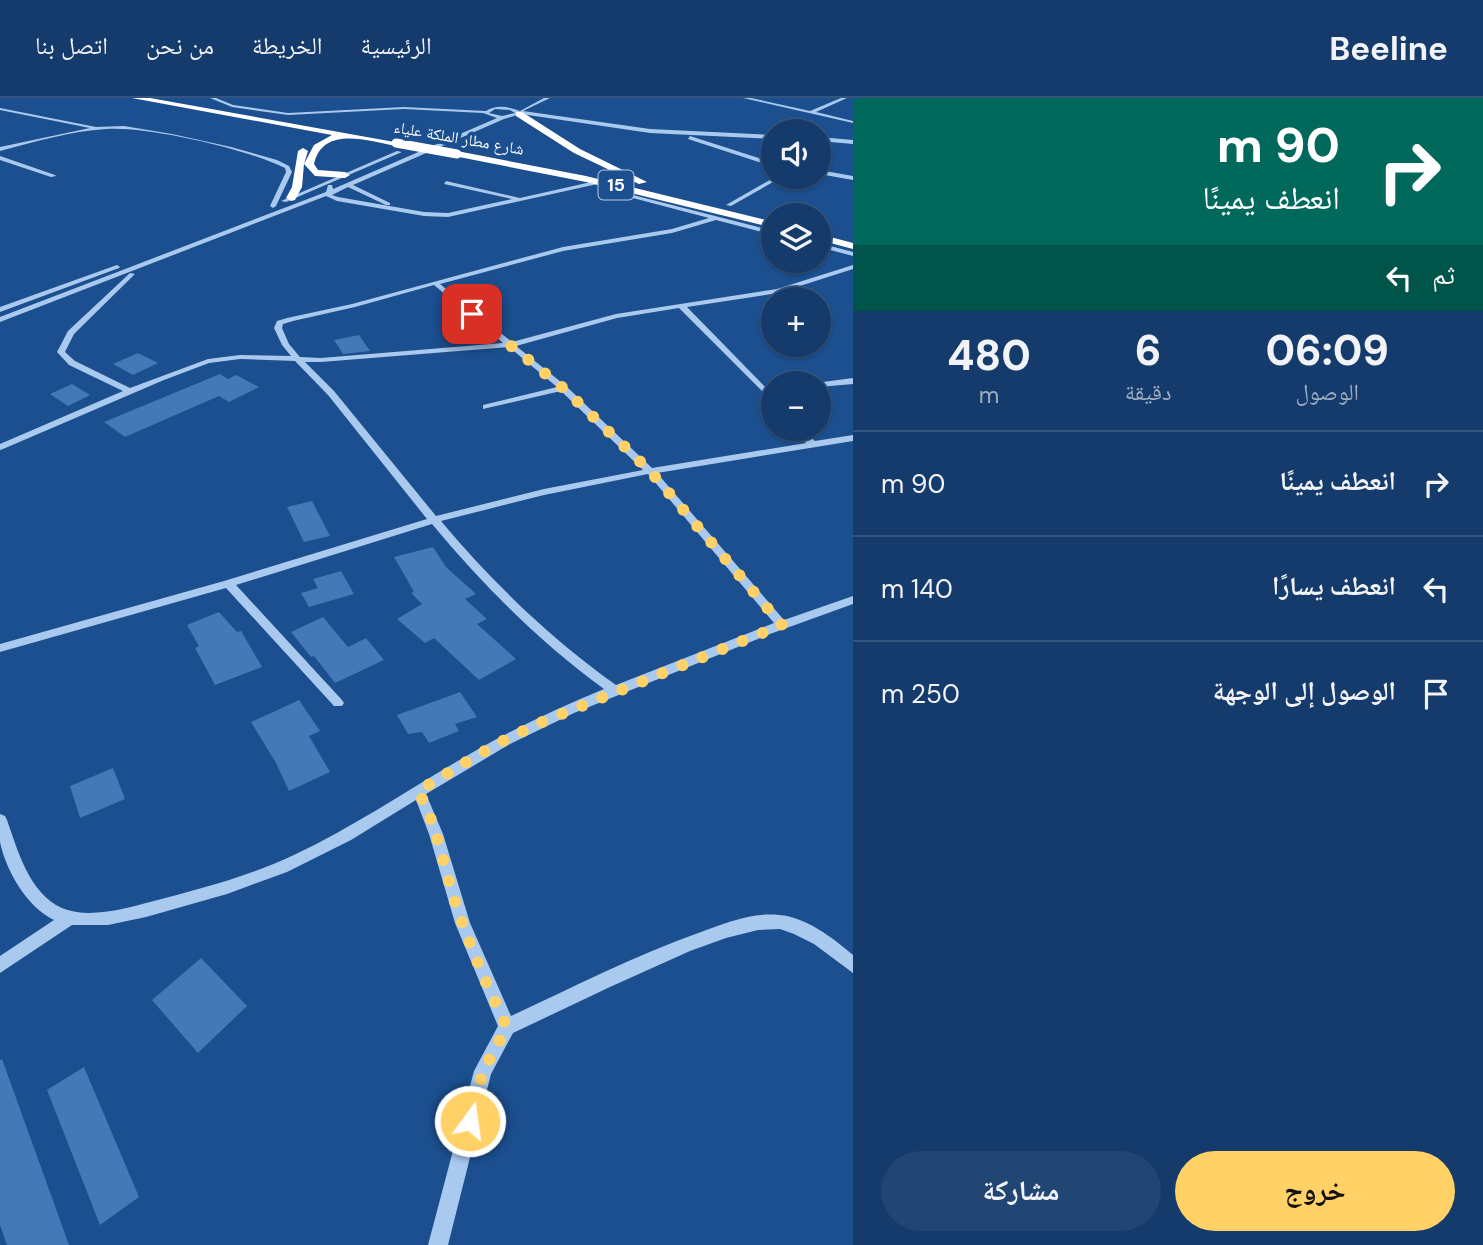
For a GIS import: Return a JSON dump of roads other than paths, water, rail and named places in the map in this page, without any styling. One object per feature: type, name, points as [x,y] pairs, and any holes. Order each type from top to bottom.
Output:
[{"type":"highway","name":"شارع مطار الملكة علياء","points":[[136,98],[600,182],[761,222]]},
{"type":"highway","name":"شارع مطار الملكة علياء","points":[[174,98],[468,149],[647,185],[761,213]]},
{"type":"highway","points":[[174,98],[185,98]]},
{"type":"highway","points":[[519,113],[577,151],[647,185]]},
{"type":"highway","points":[[323,114],[318,119],[327,125]]},
{"type":"highway","points":[[291,198],[300,186],[299,163],[310,139],[297,126]]},
{"type":"highway","points":[[344,134],[320,144],[310,156],[309,164],[312,171],[346,179]]},
{"type":"highway","points":[[831,230],[853,236]]},
{"type":"highway","points":[[831,240],[853,246]]},
{"type":"street","points":[[502,108],[531,98]]},
{"type":"street","points":[[0,310],[189,240],[330,181],[346,179],[519,113],[548,98]]},
{"type":"street","points":[[745,98],[853,122]]},
{"type":"street","points":[[813,113],[813,110],[845,98]]},
{"type":"street","points":[[214,100],[237,99],[253,106],[284,110],[398,105],[502,108],[519,113],[673,132],[761,136]]},
{"type":"street","points":[[214,100],[280,113],[323,114],[404,108],[485,113],[502,118]]},
{"type":"street","points":[[0,320],[137,269],[328,192],[346,179],[478,120],[494,108]]},
{"type":"street","points":[[0,109],[101,128],[127,128],[238,150],[281,162],[288,167],[289,172],[273,206]]},
{"type":"street","points":[[0,149],[101,128]]},
{"type":"street","points":[[673,132],[761,160]]},
{"type":"street","points":[[831,140],[853,142]]},
{"type":"street","points":[[0,158],[53,176]]},
{"type":"street","points":[[843,176],[853,171]]},
{"type":"street","points":[[831,174],[853,178]]},
{"type":"street","points":[[346,179],[390,207]]},
{"type":"street","points":[[330,181],[329,196],[337,199],[424,214],[448,215],[600,182]]},
{"type":"street","points":[[446,183],[523,200]]},
{"type":"street","points":[[620,186],[631,196],[761,230]]},
{"type":"street","points":[[729,205],[761,187]]},
{"type":"street","points":[[614,690],[586,672],[534,629],[465,559],[332,394],[285,346],[279,335],[280,323],[587,244],[690,227],[717,218]]},
{"type":"street","points":[[831,248],[853,254]]},
{"type":"street","points":[[0,447],[187,368],[221,358],[356,358],[509,345],[598,320],[778,291],[853,267]]},
{"type":"street","points":[[130,391],[72,363],[61,352],[71,333],[137,269]]},
{"type":"street","points":[[435,283],[563,388],[650,471],[782,625]]},
{"type":"street","points":[[682,307],[761,387]]},
{"type":"street","points":[[831,383],[853,381]]},
{"type":"street","points":[[486,407],[563,388]]},
{"type":"street","points":[[0,648],[228,584],[434,520],[544,492],[650,471],[853,438]]},
{"type":"street","points":[[809,441],[812,444]]},
{"type":"street","points":[[228,584],[338,703]]},
{"type":"street","points":[[0,820],[28,888],[41,904],[70,918],[106,918],[149,909],[243,883],[318,850],[493,746],[614,690],[853,600]]},
{"type":"street","points":[[418,791],[432,823],[457,908],[478,965],[507,1027]]},
{"type":"street","points":[[0,965],[70,918]]},
{"type":"street","points":[[439,1245],[483,1071],[507,1027],[708,936],[752,922],[778,922],[805,932],[838,951],[853,965]]}]
